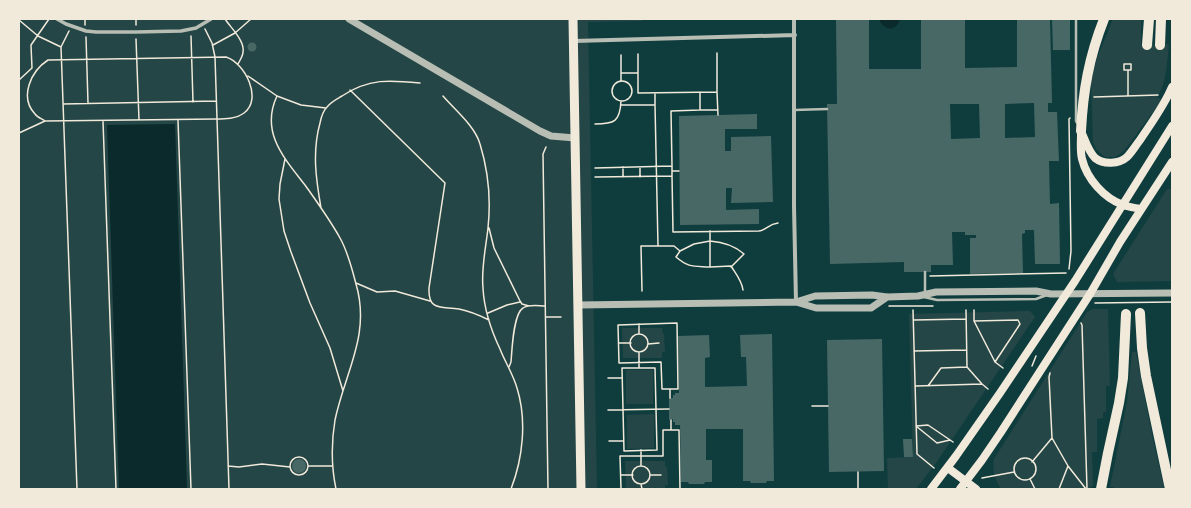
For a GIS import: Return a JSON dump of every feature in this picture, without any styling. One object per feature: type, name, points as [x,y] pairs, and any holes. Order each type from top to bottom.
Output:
[{"type":"highway","points":[[573,19],[581,489]]},
{"type":"highway","points":[[1081,131],[1087,70],[1104,19]]},
{"type":"highway","points":[[1147,45],[1149,19]]},
{"type":"highway","points":[[1160,45],[1161,19]]},
{"type":"highway","points":[[1140,313],[1142,348],[1146,376],[1170,489]]},
{"type":"highway","points":[[1101,489],[1123,378],[1126,314]]},
{"type":"main road","points":[[1081,131],[1089,150],[1096,158],[1105,162],[1121,161],[1129,156],[1163,106],[1172,87]]},
{"type":"main road","points":[[931,489],[948,468],[1000,393],[1066,294],[1172,126]]},
{"type":"main road","points":[[1081,131],[1082,159],[1089,176],[1102,191],[1115,201],[1122,205],[1141,209]]},
{"type":"main road","points":[[960,489],[995,442],[1090,294],[1120,242],[1172,162]]},
{"type":"main road","points":[[948,468],[976,489]]},
{"type":"street","points":[[57,19],[71,26],[86,31],[96,32],[180,31],[191,29],[211,19]]},
{"type":"street","points":[[349,19],[547,135],[575,138]]},
{"type":"street","points":[[794,19],[796,302]]},
{"type":"street","points":[[574,41],[794,36]]},
{"type":"street","points":[[578,305],[796,302],[815,296],[872,295],[887,297],[922,295],[936,292],[1036,291],[1051,294],[1172,293]]},
{"type":"street","points":[[796,302],[816,308],[871,308],[887,297]]},
{"type":"lane","points":[[1076,19],[1076,121],[1081,131]]},
{"type":"lane","points":[[794,110],[827,109]]},
{"type":"lane","points":[[922,295],[925,272]]},
{"type":"path","points":[[19,80],[32,68],[32,45],[49,19]]},
{"type":"path","points":[[85,19],[88,103]]},
{"type":"path","points":[[136,19],[139,120]]},
{"type":"path","points":[[225,19],[244,46],[243,53],[238,64]]},
{"type":"path","points":[[213,46],[235,32],[251,19]]},
{"type":"path","points":[[19,20],[38,36],[61,47]]},
{"type":"path","points":[[202,24],[213,46],[215,57],[229,489]]},
{"type":"path","points":[[71,26],[61,47],[77,489]]},
{"type":"path","points":[[191,29],[193,102]]},
{"type":"path","points":[[717,53],[718,115]]},
{"type":"path","points":[[638,54],[638,93],[717,92]]},
{"type":"path","points":[[621,55],[622,81]]},
{"type":"path","points":[[45,121],[33,112],[27,98],[29,86],[36,71],[48,60],[226,57],[232,59],[247,75],[277,96],[301,105],[326,108]]},
{"type":"path","points":[[1128,70],[1124,70],[1124,64],[1131,64],[1131,70],[1128,70],[1128,96]]},
{"type":"path","points":[[32,68],[36,71]]},
{"type":"path","points":[[622,73],[638,72]]},
{"type":"path","points":[[19,133],[45,121],[178,120],[238,117],[245,113],[250,104],[252,95],[247,75]]},
{"type":"path","points":[[322,210],[315,161],[319,128],[326,108],[350,90],[373,82],[391,80],[420,83]]},
{"type":"path","points":[[622,81],[629,84],[632,90],[628,99],[625,101],[616,99],[613,96],[612,90],[614,84],[622,81]]},
{"type":"path","points":[[350,90],[445,183],[429,288],[430,301]]},
{"type":"path","points":[[655,92],[658,246]]},
{"type":"path","points":[[700,92],[700,110]]},
{"type":"path","points":[[277,96],[272,106],[271,126],[275,141],[285,159],[341,239],[361,300],[362,315],[357,348],[343,392],[332,438],[331,454],[336,489]]},
{"type":"path","points":[[443,96],[474,131],[480,142],[488,178],[488,226],[483,272],[484,299],[492,332],[517,389],[522,408],[523,431],[520,454],[511,489]]},
{"type":"path","points":[[1096,97],[1162,96]]},
{"type":"path","points":[[63,104],[216,101]]},
{"type":"path","points":[[594,124],[613,123],[620,113],[621,101]]},
{"type":"path","points":[[621,105],[655,104]]},
{"type":"path","points":[[718,110],[671,111],[673,232],[759,231],[771,224],[778,223]]},
{"type":"path","points":[[1070,269],[1069,119],[1076,116]]},
{"type":"path","points":[[178,120],[191,489]]},
{"type":"path","points":[[103,121],[116,489]]},
{"type":"path","points":[[546,147],[543,154],[548,489]]},
{"type":"path","points":[[285,159],[280,184],[279,199],[284,230],[310,303],[330,348],[343,392]]},
{"type":"path","points":[[594,168],[672,166]]},
{"type":"path","points":[[623,167],[623,177]]},
{"type":"path","points":[[640,167],[640,177]]},
{"type":"path","points":[[672,171],[680,171]]},
{"type":"path","points":[[595,177],[672,176]]},
{"type":"path","points":[[488,226],[494,248],[520,302],[529,306],[545,306]]},
{"type":"path","points":[[710,231],[710,266]]},
{"type":"path","points":[[731,267],[744,254],[737,248],[730,245],[710,241],[694,244],[680,251],[676,257],[683,263],[690,266],[731,266],[731,267],[738,277],[742,285],[742,290]]},
{"type":"path","points":[[642,291],[641,246],[674,246],[680,251]]},
{"type":"path","points":[[925,276],[1066,274]]},
{"type":"path","points":[[356,283],[377,292],[395,291],[430,301],[437,307],[469,311],[489,320]]},
{"type":"path","points":[[488,313],[520,302]]},
{"type":"path","points":[[1103,303],[1172,302]]},
{"type":"path","points":[[508,368],[519,312],[529,306]]},
{"type":"path","points":[[913,310],[917,454],[934,468]]},
{"type":"path","points":[[966,310],[967,367],[988,389]]},
{"type":"path","points":[[974,310],[974,320],[994,362],[1003,368]]},
{"type":"path","points":[[546,317],[561,317]]},
{"type":"path","points":[[913,320],[966,319]]},
{"type":"path","points":[[974,320],[1018,320],[1020,324],[994,362]]},
{"type":"path","points":[[1080,322],[1082,325],[1087,489]]},
{"type":"path","points":[[677,323],[678,388],[662,389],[662,362],[619,363],[619,343],[618,325],[677,323]]},
{"type":"path","points":[[639,324],[639,335]]},
{"type":"path","points":[[639,335],[645,337],[648,344],[645,350],[639,352],[632,348],[631,343],[633,338],[639,335]]},
{"type":"path","points":[[619,343],[631,343]]},
{"type":"path","points":[[648,344],[659,343]]},
{"type":"path","points":[[914,351],[966,350]]},
{"type":"path","points":[[639,352],[640,368]]},
{"type":"path","points":[[928,386],[941,368],[967,367]]},
{"type":"path","points":[[622,368],[640,368],[655,368],[657,450],[624,450],[622,368]]},
{"type":"path","points":[[1049,377],[1052,438],[1068,466],[1087,489]]},
{"type":"path","points":[[608,378],[623,378]]},
{"type":"path","points":[[915,386],[982,384]]},
{"type":"path","points":[[670,389],[670,398]]},
{"type":"path","points":[[812,406],[828,406]]},
{"type":"path","points":[[608,410],[669,409]]},
{"type":"path","points":[[670,420],[671,430]]},
{"type":"path","points":[[916,426],[928,425],[953,442]]},
{"type":"path","points":[[916,426],[938,443],[950,440]]},
{"type":"path","points":[[621,489],[620,456],[663,456],[663,430],[679,430],[680,489]]},
{"type":"path","points":[[1032,462],[1052,438]]},
{"type":"path","points":[[609,441],[624,441]]},
{"type":"path","points":[[641,450],[641,467]]},
{"type":"path","points":[[298,457],[304,458],[308,466],[305,474],[300,476],[294,474],[290,467],[293,459],[298,457]]},
{"type":"path","points":[[1021,459],[1032,462],[1035,469],[1033,476],[1030,479],[1022,480],[1016,476],[1014,472],[1015,464],[1021,459]]},
{"type":"path","points":[[228,466],[239,467],[262,464],[290,467]]},
{"type":"path","points":[[308,466],[332,466]]},
{"type":"path","points":[[1059,489],[1068,466]]},
{"type":"path","points":[[641,467],[648,469],[650,476],[647,482],[642,484],[636,482],[633,478],[635,470],[641,467]]},
{"type":"path","points":[[858,472],[858,489]]},
{"type":"path","points":[[982,478],[1014,472]]},
{"type":"path","points":[[621,475],[633,475]]},
{"type":"path","points":[[650,476],[661,475]]},
{"type":"path","points":[[1030,479],[1036,489]]},
{"type":"path","points":[[642,484],[642,489]]},
{"type":"shaded area","points":[[19,19],[642,19],[643,21],[588,22],[597,489],[19,489]]},
{"type":"shaded area","points":[[879,19],[900,19],[896,26],[893,28],[887,28]]},
{"type":"shaded area","points":[[1113,19],[1141,19],[1141,45],[1169,44],[1165,78],[1157,97],[1161,99],[1159,104],[1124,151],[1115,157],[1105,157],[1096,149],[1093,142],[1091,81],[1097,58]]},
{"type":"shaded area","points":[[175,124],[187,489],[119,489],[107,125]]},
{"type":"shaded area","points":[[1167,189],[1172,189],[1171,281],[1117,282],[1113,274]]},
{"type":"shaded area","points":[[1093,309],[1108,309],[1110,386],[1106,386],[1106,412],[1103,412],[1103,418],[1097,419],[1097,452],[1092,452],[1093,486],[1087,489],[1001,489],[994,475],[994,459],[1087,312]]},
{"type":"shaded area","points":[[1030,311],[1035,317],[936,463],[916,489],[888,489],[887,458],[913,457],[909,314]]},
{"type":"shaded area","points":[[622,328],[662,328],[664,334],[665,352],[662,352],[662,358],[623,358]]},
{"type":"shaded area","points":[[1132,352],[1136,352],[1164,487],[1161,489],[1115,489],[1110,487],[1127,402]]},
{"type":"shaded area","points":[[626,370],[653,370],[653,404],[626,404]]},
{"type":"shaded area","points":[[654,414],[654,448],[627,449],[627,415]]},
{"type":"shaded area","points":[[625,461],[665,461],[665,467],[667,467],[668,485],[665,485],[665,489],[626,489]]},
{"type":"building","points":[[836,19],[869,19],[869,69],[921,69],[921,19],[965,19],[965,68],[1017,67],[1017,19],[1050,19],[1052,103],[1048,103],[1048,112],[1057,112],[1059,161],[1049,161],[1050,204],[1059,203],[1060,264],[1035,264],[1034,230],[1025,230],[1025,233],[1022,234],[1023,273],[970,274],[970,238],[976,238],[976,235],[965,235],[965,232],[952,232],[953,265],[931,265],[931,272],[904,272],[904,262],[830,264],[827,104],[837,104]],"holes":[[[1034,103],[1035,137],[1005,138],[1005,104]],[[950,104],[979,104],[980,138],[951,139]]]},
{"type":"building","points":[[1052,19],[1070,19],[1070,50],[1053,50]]},
{"type":"building","points":[[250,43],[254,43],[256,47],[254,51],[250,51],[248,49],[248,45]]},
{"type":"building","points":[[757,114],[757,129],[725,129],[725,151],[731,151],[731,137],[771,136],[773,202],[731,203],[732,188],[726,188],[726,210],[759,209],[759,224],[680,225],[679,116]]},
{"type":"building","points":[[772,334],[774,481],[767,481],[766,483],[751,483],[750,481],[743,481],[743,429],[706,429],[706,460],[712,460],[712,482],[705,482],[704,484],[689,484],[688,482],[681,482],[680,425],[675,425],[673,419],[669,420],[669,398],[673,398],[675,393],[679,393],[678,336],[709,335],[710,357],[705,358],[705,387],[747,386],[746,357],[741,357],[740,335]]},
{"type":"building","points":[[882,339],[884,471],[829,472],[827,340]]},
{"type":"building","points":[[903,439],[912,439],[913,457],[904,457]]},
{"type":"building","points":[[299,459],[304,461],[306,466],[304,471],[299,473],[294,471],[292,466],[294,461]]}]
